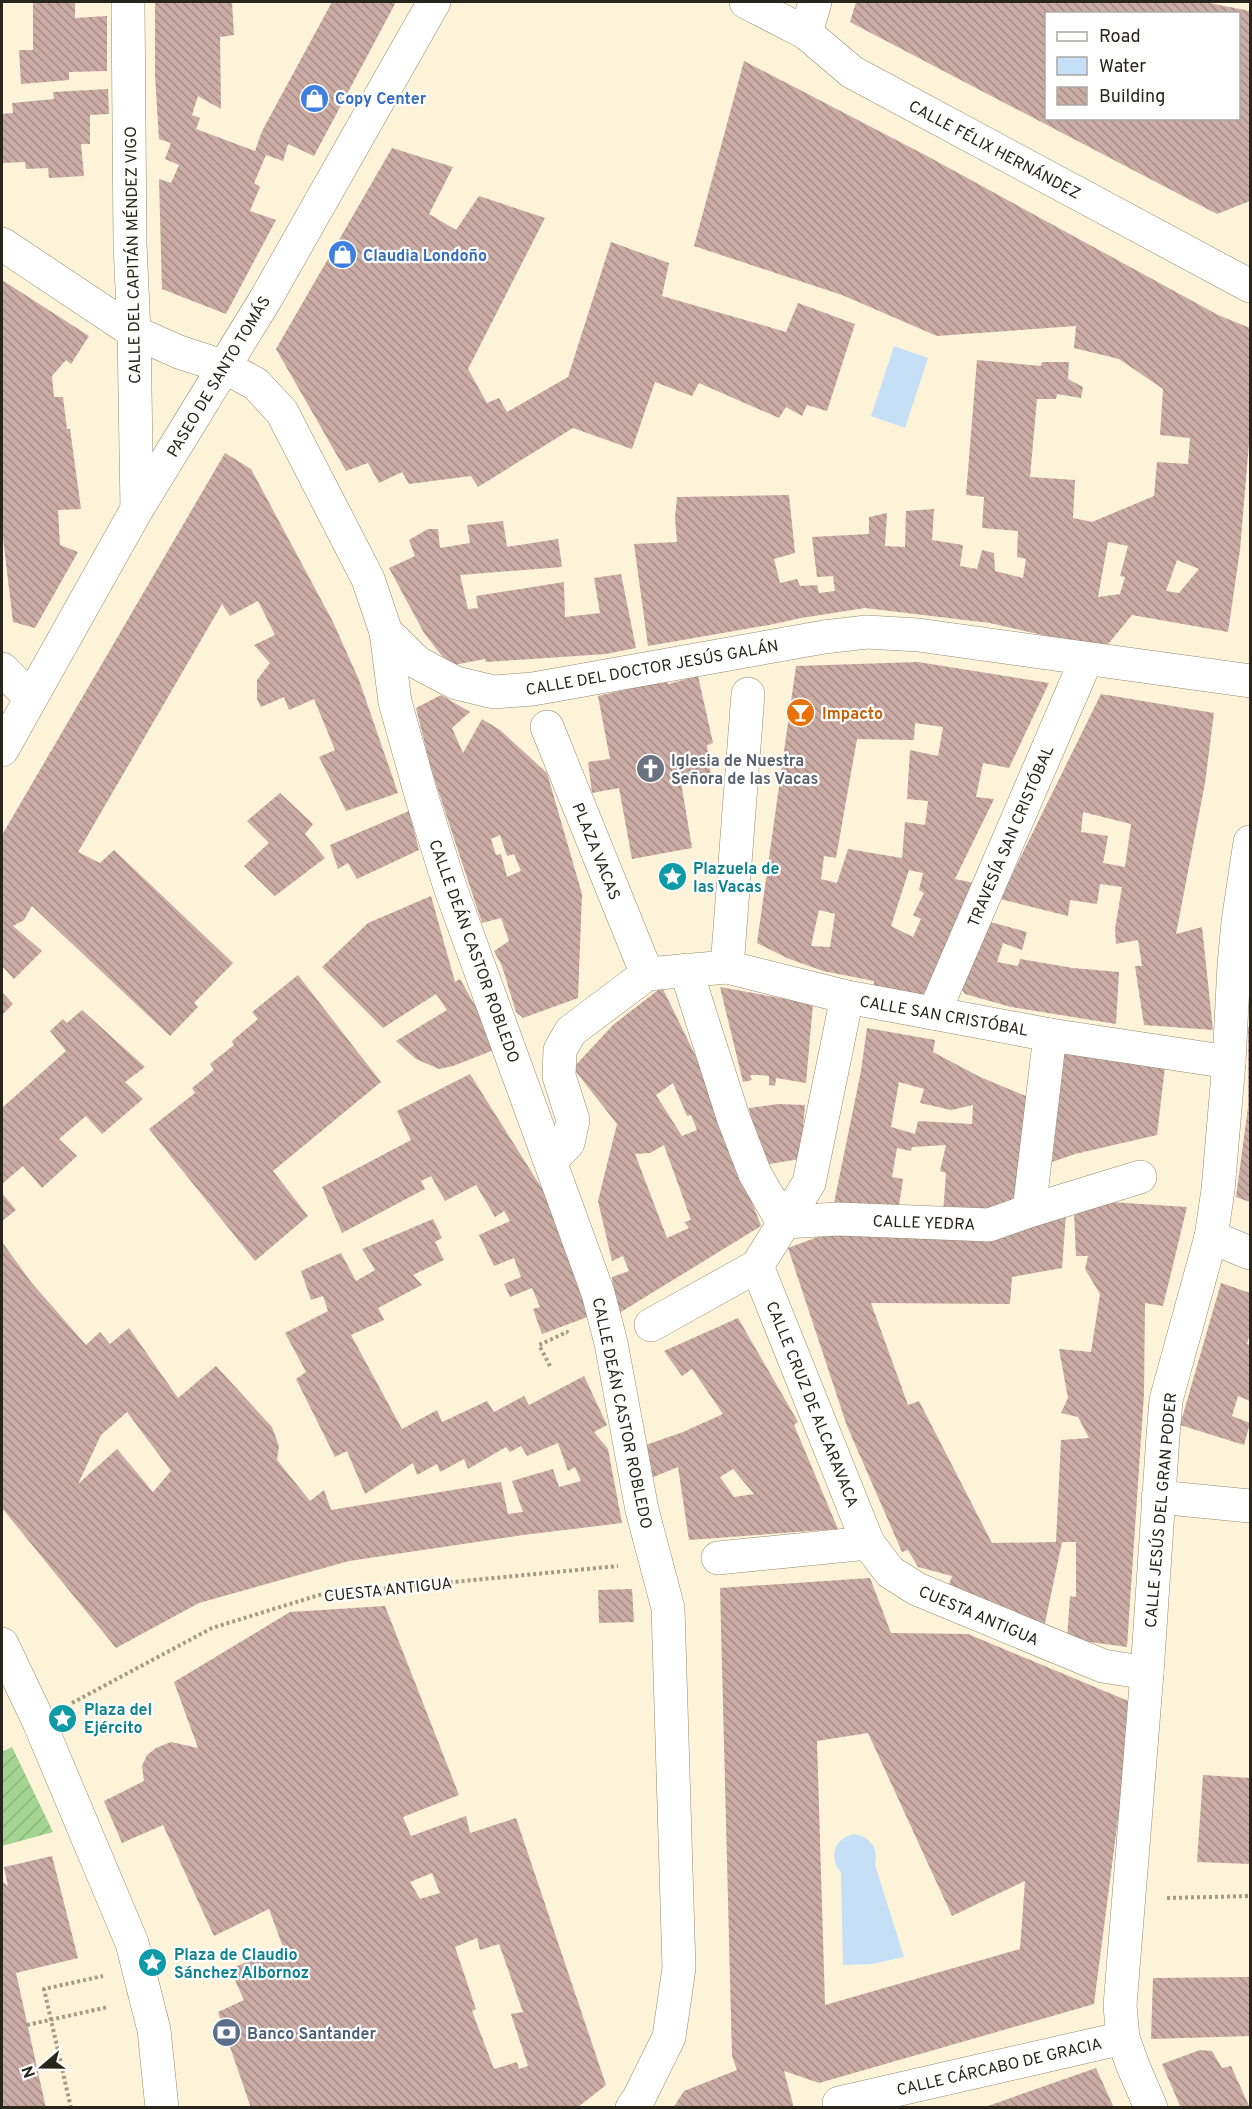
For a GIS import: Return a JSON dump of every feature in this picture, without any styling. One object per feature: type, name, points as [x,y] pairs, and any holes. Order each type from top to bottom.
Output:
[{"type":"street","name":"CALLE DEL CAPITÁN MÉNDEZ VIGO","points":[[128,2],[130,244],[137,509]]},
{"type":"street","name":"PASEO DE SANTO TOMÁS","points":[[2,750],[137,509],[265,300],[434,2]]},
{"type":"street","name":"CALLE FÉLIX HERNÁNDEZ","points":[[746,2],[806,33],[852,72],[1251,286]]},
{"type":"street","points":[[806,33],[815,2]]},
{"type":"street","name":"CALLE DEL DOCTOR JESÚS GALÁN","points":[[2,244],[134,332],[179,352],[225,367],[256,384],[282,412],[368,579],[386,632],[418,663],[456,683],[494,692],[533,689],[751,648],[824,636],[867,633],[918,635],[1251,681]]},
{"type":"street","name":"CALLE DEÁN CASTOR ROBLEDO","points":[[386,632],[395,702],[450,887],[598,1293],[610,1343],[642,1510],[668,1608],[679,1968],[669,2037],[632,2108]]},
{"type":"street","name":"TRAVESÍA SAN CRISTÓBAL","points":[[934,1012],[1086,660]]},
{"type":"street","points":[[2,669],[31,698]]},
{"type":"street","points":[[726,967],[748,694]]},
{"type":"street","name":"PLAZA VACAS","points":[[547,727],[647,974]]},
{"type":"street","name":"CALLE JESÚS DEL GRAN PODER","points":[[1152,2108],[1133,2066],[1124,2038],[1120,2006],[1148,1673],[1158,1497],[1166,1400],[1211,1237],[1218,1190],[1228,1062],[1244,925],[1250,845]]},
{"type":"street","points":[[551,1160],[568,1143],[573,1120],[559,1076],[560,1050],[571,1031],[647,974],[726,967],[847,997]]},
{"type":"street","points":[[651,1325],[757,1266],[783,1222],[755,1174],[744,1146],[686,970]]},
{"type":"street","name":"CALLE SAN CRISTÓBAL","points":[[783,1222],[809,1183],[847,997],[1050,1035],[1228,1062]]},
{"type":"street","points":[[1029,1211],[1050,1035]]},
{"type":"street","name":"CALLE YEDRA","points":[[783,1222],[839,1219],[989,1225],[1140,1177]]},
{"type":"street","points":[[1211,1237],[1251,1252]]},
{"type":"street","name":"CALLE CRUZ DE ALCARAVACA","points":[[757,1266],[868,1543]]},
{"type":"street","points":[[1158,1497],[1251,1506]]},
{"type":"street","points":[[718,1558],[868,1543]]},
{"type":"street","name":"CUESTA ANTIGUA","points":[[868,1543],[890,1572],[917,1589],[1103,1666],[1148,1673]]},
{"type":"street","points":[[2,1644],[39,1722],[132,1943],[154,2030],[162,2108]]},
{"type":"street","name":"CALLE CÁRCABO DE GRACIA","points":[[838,2103],[1124,2038]]},
{"type":"path","points":[[550,1366],[539,1345],[567,1332],[576,1354],[610,1343]]},
{"type":"path","name":"CUESTA ANTIGUA","points":[[39,1722],[212,1628],[319,1595],[657,1563]]},
{"type":"path","points":[[1130,1899],[1251,1896]]},
{"type":"path","points":[[71,2108],[44,1989],[138,1968]]},
{"type":"path","points":[[27,2025],[109,2007]]},
{"type":"green space","points":[[12,1747],[53,1832],[2,1846],[2,1752]]},
{"type":"water","points":[[894,346],[928,358],[905,428],[871,416]]},
{"type":"water","points":[[854,1834],[869,1841],[876,1853],[875,1865],[904,1957],[872,1964],[843,1965],[841,1873],[834,1855],[837,1844],[847,1836]]},
{"type":"building","points":[[33,2],[75,2],[75,18],[107,16],[107,71],[69,72],[69,80],[21,84],[19,50],[33,50]]},
{"type":"building","points":[[155,2],[232,2],[234,35],[220,37],[221,109],[198,96],[192,115],[200,118],[196,129],[255,151],[262,131],[332,2],[396,2],[314,156],[288,144],[283,161],[266,155],[254,183],[260,187],[250,211],[276,220],[226,314],[162,289],[159,179],[171,183],[179,165],[165,159],[171,143],[159,139],[155,75]]},
{"type":"building","points":[[856,2],[1204,2],[1250,11],[1250,201],[1217,214],[850,22]]},
{"type":"building","points":[[744,61],[927,156],[1218,315],[1250,328],[1250,431],[1240,550],[1228,632],[1132,615],[1104,649],[990,623],[865,608],[648,646],[634,544],[677,542],[675,518],[677,497],[789,495],[795,553],[774,559],[780,583],[797,579],[800,586],[817,585],[819,593],[835,591],[833,576],[817,577],[812,537],[869,534],[869,517],[887,513],[885,546],[905,547],[906,511],[934,509],[932,540],[963,545],[960,566],[977,569],[982,550],[994,553],[995,571],[1023,578],[1026,559],[1017,557],[1018,531],[982,528],[984,497],[966,495],[977,360],[1041,366],[1042,362],[1069,362],[1068,379],[1083,387],[1081,398],[1057,394],[1056,399],[1037,399],[1030,477],[1075,480],[1073,518],[1092,522],[1154,496],[1157,462],[1188,464],[1190,438],[1160,435],[1163,389],[1119,359],[1074,348],[1076,326],[937,336],[842,295],[694,246]],"holes":[[[1108,542],[1128,546],[1120,576],[1125,577],[1120,594],[1098,597]],[[1177,560],[1199,569],[1179,593],[1166,591]]]},
{"type":"building","points":[[108,89],[109,114],[90,115],[90,144],[81,144],[84,176],[49,178],[48,168],[26,169],[25,162],[2,163],[2,114],[13,113],[12,103],[54,99],[53,92]]},
{"type":"building","points":[[392,148],[453,167],[429,214],[456,230],[479,196],[545,218],[468,369],[487,403],[499,398],[507,412],[568,377],[611,242],[669,263],[662,296],[786,332],[798,303],[855,324],[827,411],[807,405],[802,416],[786,407],[779,418],[699,383],[692,396],[655,382],[632,449],[573,428],[478,487],[471,476],[409,484],[402,472],[379,483],[368,463],[346,471],[276,349]]},
{"type":"building","points":[[2,280],[89,336],[71,364],[66,360],[52,376],[54,397],[63,397],[67,429],[70,429],[81,509],[58,510],[60,545],[78,552],[35,628],[13,622],[2,529]]},
{"type":"building","points":[[225,453],[251,469],[333,622],[359,680],[398,793],[346,811],[319,757],[335,750],[314,699],[289,710],[284,697],[261,707],[257,699],[257,680],[270,663],[254,645],[275,635],[258,601],[230,616],[222,604],[78,852],[100,863],[114,850],[233,963],[194,1003],[198,1007],[170,1036],[32,906],[24,920],[13,926],[42,951],[14,979],[2,966],[2,835]]},
{"type":"building","points":[[503,521],[507,547],[558,539],[562,567],[460,575],[468,609],[478,608],[476,596],[564,582],[565,617],[600,613],[594,578],[621,574],[636,648],[606,654],[486,662],[485,659],[454,665],[442,656],[424,633],[389,568],[415,556],[409,540],[428,529],[438,529],[440,548],[470,543],[467,525]]},
{"type":"building","points":[[918,662],[1049,683],[1009,768],[983,763],[976,797],[994,799],[955,879],[979,884],[924,999],[874,990],[874,981],[823,971],[787,958],[757,943],[796,666]],"holes":[[[915,723],[943,727],[938,756],[910,750],[907,799],[928,801],[925,825],[905,822],[902,858],[848,849],[837,883],[821,879],[824,856],[836,858],[857,739],[914,740]],[[909,870],[923,873],[919,890],[924,893],[913,915],[921,919],[913,937],[891,926]],[[819,910],[835,914],[830,947],[811,946]]]},
{"type":"building","name":"Iglesia de Nuestra Señora de las Vacas","points":[[698,676],[713,743],[707,745],[711,776],[681,782],[692,848],[632,859],[619,788],[592,793],[588,762],[610,759],[598,696],[667,680],[668,684]]},
{"type":"building","points":[[1101,694],[1214,713],[1205,783],[1176,934],[1202,927],[1213,1030],[1144,1025],[1135,966],[1142,966],[1138,940],[1116,944],[1115,929],[1122,887],[1100,884],[1097,904],[1070,900],[1068,916],[1000,899]],"holes":[[[1083,812],[1131,824],[1125,867],[1103,863],[1108,836],[1081,832]]]},
{"type":"building","points":[[441,695],[470,712],[452,728],[463,753],[482,719],[500,730],[547,773],[582,894],[578,998],[523,1018],[516,1012],[502,966],[494,951],[509,941],[501,918],[482,923],[431,769],[416,708]],"holes":[[[500,835],[507,856],[514,854],[521,871],[507,877],[501,854],[496,855],[491,839]]]},
{"type":"building","points":[[280,793],[313,824],[305,834],[325,858],[275,896],[244,866],[269,843],[247,821]]},
{"type":"building","points":[[409,811],[419,850],[357,879],[348,863],[338,869],[330,845]]},
{"type":"building","points":[[431,896],[455,982],[460,979],[499,1048],[439,1069],[416,1059],[396,1041],[447,1010],[436,994],[383,1028],[322,967],[368,923]]},
{"type":"building","points":[[986,921],[1027,932],[1022,950],[1003,943],[997,962],[1018,966],[1020,959],[1073,968],[1119,972],[1116,1024],[1011,1007],[965,994],[960,987]]},
{"type":"building","points":[[298,975],[381,1082],[273,1171],[308,1216],[255,1261],[149,1129],[195,1093],[192,1088],[214,1070],[210,1064],[234,1045],[232,1041],[258,1019],[252,1012]]},
{"type":"building","points":[[662,987],[700,1065],[761,1226],[616,1315],[612,1277],[629,1271],[623,1256],[612,1261],[598,1201],[617,1124],[573,1068],[613,1025]],"holes":[[[673,1083],[687,1116],[691,1115],[697,1130],[682,1136],[656,1095]],[[664,1145],[691,1220],[684,1222],[689,1228],[667,1238],[635,1154],[650,1153]]]},
{"type":"building","points":[[720,987],[813,1004],[806,1083],[776,1078],[775,1086],[769,1085],[769,1076],[760,1075],[750,1075],[752,1080],[743,1082]]},
{"type":"building","points":[[2,992],[13,1004],[2,1015]]},
{"type":"building","points":[[82,1010],[145,1067],[125,1082],[143,1099],[102,1134],[86,1116],[59,1139],[77,1156],[42,1188],[23,1166],[2,1184],[2,1106],[66,1051],[50,1031],[63,1019],[67,1023]]},
{"type":"building","points":[[1248,1027],[1250,1027],[1250,1202],[1236,1197],[1248,1107]]},
{"type":"building","points":[[867,1028],[935,1040],[933,1052],[980,1077],[1028,1097],[1011,1212],[943,1214],[946,1173],[940,1171],[946,1145],[912,1147],[911,1151],[897,1148],[892,1177],[903,1179],[898,1212],[834,1203],[861,1071]],"holes":[[[899,1082],[924,1089],[920,1103],[951,1110],[973,1105],[972,1124],[918,1121],[915,1134],[891,1127]]]},
{"type":"building","points":[[1064,1054],[1129,1059],[1165,1067],[1157,1135],[1075,1154],[1052,1162]]},
{"type":"building","points":[[470,1074],[551,1203],[590,1316],[542,1334],[533,1309],[540,1307],[532,1288],[510,1297],[504,1284],[521,1277],[514,1258],[494,1266],[479,1235],[510,1221],[504,1211],[495,1217],[476,1185],[445,1201],[431,1176],[421,1181],[425,1189],[342,1233],[322,1187],[411,1140],[397,1111]]},
{"type":"building","points":[[778,1104],[805,1105],[800,1159],[758,1166],[749,1108]]},
{"type":"building","points":[[2,1193],[16,1210],[2,1221]]},
{"type":"building","points":[[1094,1201],[1187,1207],[1163,1306],[1145,1303],[1144,1394],[1127,1647],[1067,1639],[1070,1596],[1076,1597],[1076,1542],[1062,1542],[1044,1628],[948,1587],[952,1576],[918,1567],[908,1550],[902,1552],[847,1426],[788,1248],[823,1235],[1066,1214],[1062,1268],[1012,1277],[1010,1304],[871,1303],[908,1405],[919,1401],[992,1543],[1056,1542],[1061,1440],[1089,1438],[1078,1417],[1061,1413],[1068,1398],[1059,1349],[1091,1352],[1100,1294],[1085,1269],[1088,1256],[1076,1256],[1074,1212]]},
{"type":"building","points":[[433,1219],[442,1238],[435,1242],[444,1260],[413,1275],[422,1285],[378,1308],[384,1320],[351,1335],[402,1429],[437,1410],[442,1422],[487,1401],[494,1412],[524,1396],[529,1405],[584,1376],[607,1425],[594,1432],[608,1449],[622,1523],[349,1561],[199,1603],[116,1648],[2,1508],[2,1242],[31,1282],[86,1345],[100,1332],[110,1344],[129,1328],[178,1398],[216,1366],[272,1427],[279,1446],[277,1460],[310,1501],[324,1490],[331,1510],[501,1482],[508,1514],[523,1512],[512,1481],[553,1469],[559,1487],[581,1481],[575,1467],[568,1471],[558,1443],[527,1456],[521,1446],[510,1452],[506,1447],[468,1469],[464,1459],[440,1472],[437,1464],[417,1475],[413,1463],[365,1494],[347,1451],[335,1457],[296,1379],[306,1372],[285,1333],[328,1311],[323,1296],[311,1300],[301,1271],[341,1253],[356,1281],[375,1270],[362,1249]],"holes":[[[127,1412],[171,1471],[153,1492],[117,1449],[78,1484],[101,1435]]]},
{"type":"building","points":[[1221,1283],[1250,1293],[1250,1333],[1247,1344],[1250,1345],[1250,1401],[1238,1396],[1232,1416],[1250,1423],[1244,1445],[1180,1425]]},
{"type":"building","points":[[738,1318],[798,1422],[794,1425],[838,1529],[689,1540],[678,1467],[646,1480],[640,1447],[683,1432],[723,1414],[692,1369],[682,1376],[664,1351]],"holes":[[[733,1469],[754,1494],[734,1497],[720,1477]]]},
{"type":"building","points":[[870,1578],[891,1633],[968,1634],[1133,1703],[1094,2004],[819,2083],[784,2071],[794,2108],[673,2108],[684,2091],[737,2070],[732,2056],[720,1588]],"holes":[[[868,1733],[952,1916],[1025,1881],[1020,1949],[825,2005],[817,1741]]]},
{"type":"building","points":[[632,1589],[634,1622],[599,1623],[598,1590]]},
{"type":"building","points":[[385,1606],[459,1795],[403,1817],[411,1836],[466,1816],[470,1833],[516,1818],[606,2085],[577,2108],[251,2108],[218,2012],[244,2000],[230,1969],[283,1947],[269,1909],[214,1936],[163,1825],[122,1843],[104,1801],[144,1781],[142,1766],[147,1755],[156,1748],[171,1742],[198,1748],[174,1682],[290,1612]],"holes":[[[432,1873],[440,1893],[420,1899],[410,1882]],[[477,1938],[480,1950],[499,1944],[523,2012],[511,2014],[528,2066],[519,2069],[517,2062],[494,2069],[472,2011],[476,2009],[455,1947]]]},
{"type":"building","points":[[1203,1775],[1250,1778],[1250,1864],[1197,1862]]},
{"type":"building","points":[[52,1856],[78,1958],[16,1973],[46,2108],[2,2108],[2,1881],[8,1886],[4,1867]]},
{"type":"building","points":[[1250,1977],[1250,2036],[1151,2039],[1153,1978]]},
{"type":"building","points":[[1200,2050],[1212,2051],[1222,2068],[1231,2066],[1250,2108],[1181,2108],[1162,2064]]},
{"type":"building","points":[[1096,2068],[1114,2108],[985,2108],[985,2107]]},
{"type":"place","name":"Copy Center","points":[[314,98]]},
{"type":"place","name":"Claudia Londoño","points":[[342,255]]},
{"type":"place","name":"Impacto","points":[[801,713]]},
{"type":"place","name":"Iglesia de Nuestra Señora de las Vacas","points":[[650,769]]},
{"type":"place","name":"Plazuela de las Vacas","points":[[672,877]]},
{"type":"place","name":"Plaza del Ejército","points":[[63,1718]]},
{"type":"place","name":"Plaza de Claudio Sánchez Albornoz","points":[[153,1963]]},
{"type":"place","name":"Banco Santander","points":[[226,2033]]}]
